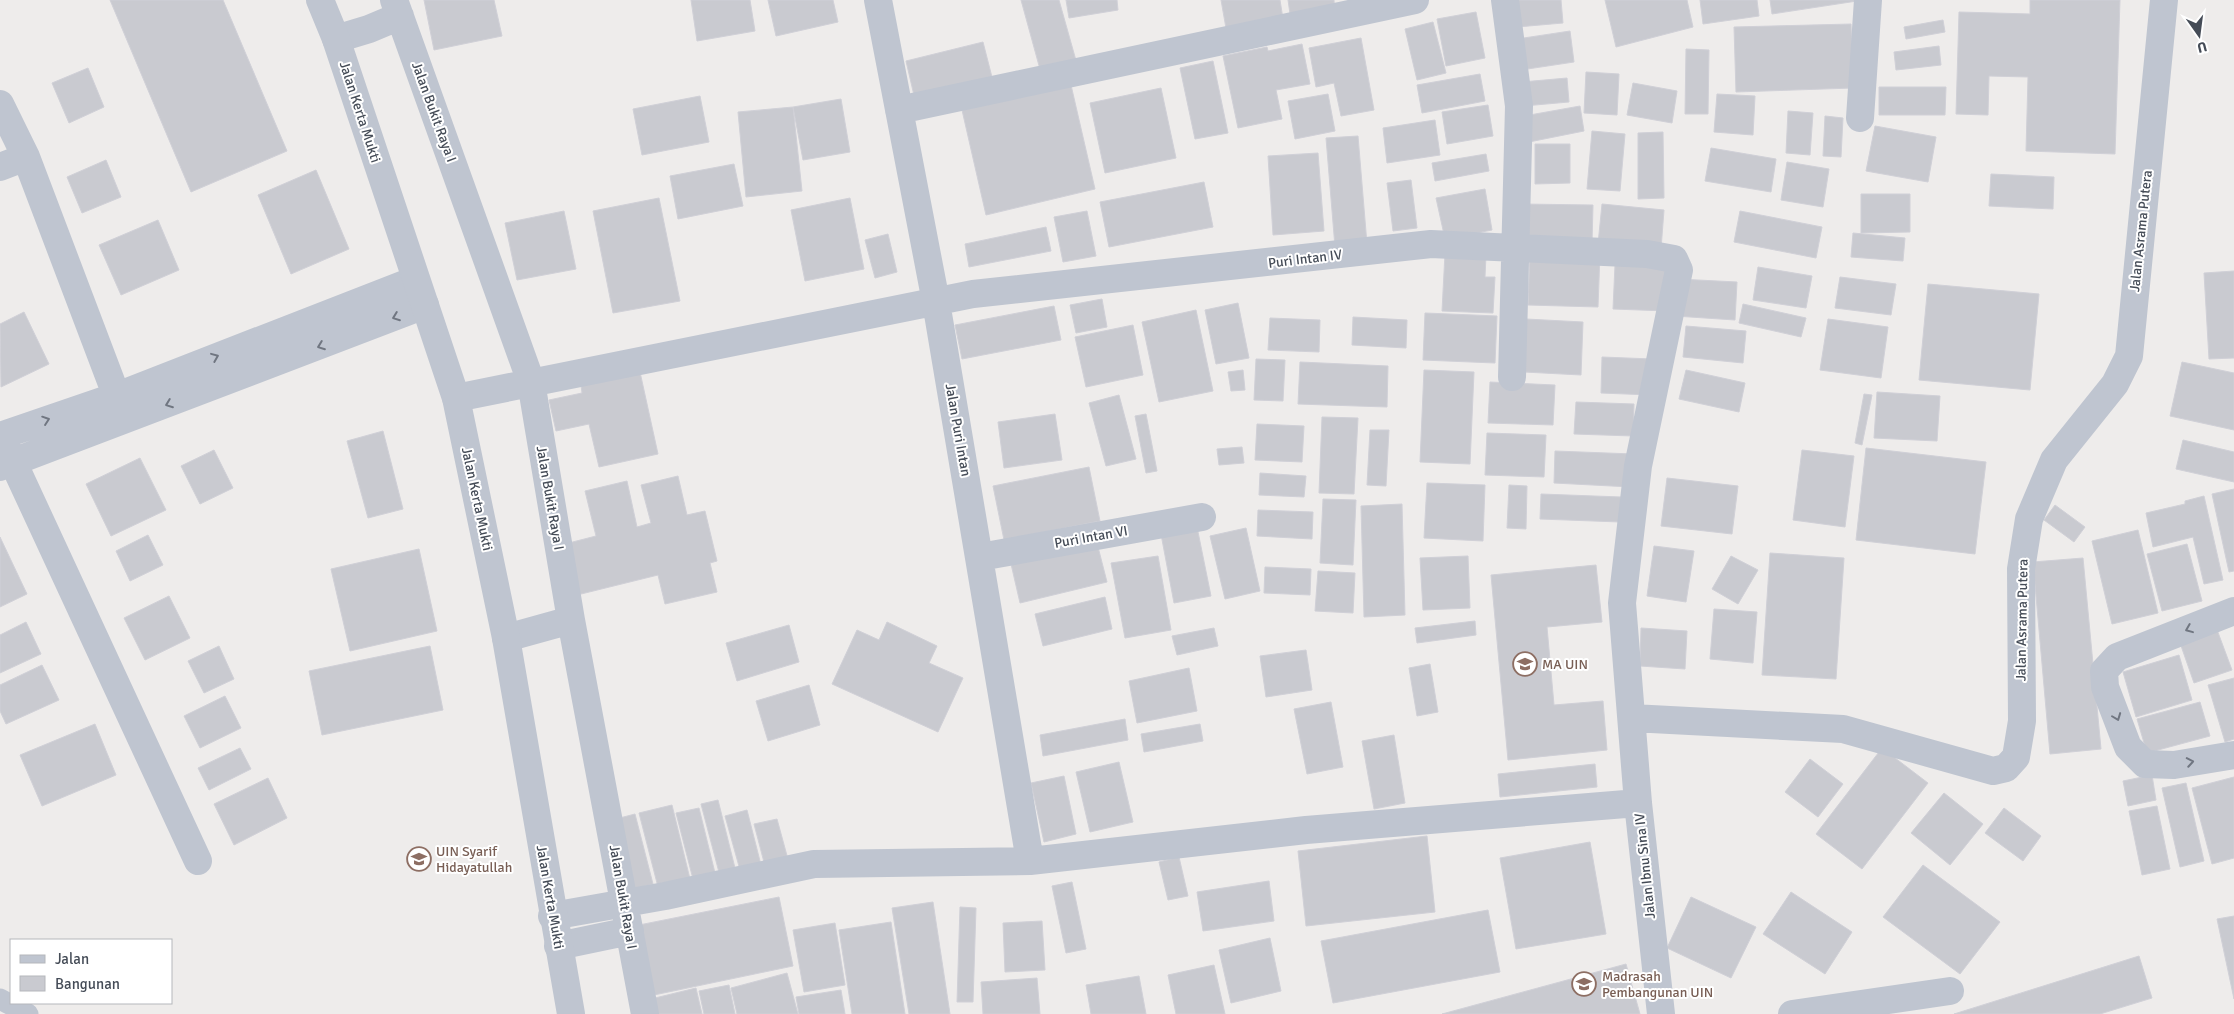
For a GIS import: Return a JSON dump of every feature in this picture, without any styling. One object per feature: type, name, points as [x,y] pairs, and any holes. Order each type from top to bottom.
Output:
[{"type":"street","name":"Jalan Kerta Mukti","points":[[320,0],[336,39],[456,398],[506,638],[552,916],[571,1014]]},
{"type":"street","name":"Jalan Puri Intan","points":[[878,0],[936,302],[1030,861]]},
{"type":"street","points":[[899,110],[1416,0]]},
{"type":"street","points":[[1505,0],[1519,106],[1512,377]]},
{"type":"street","points":[[1860,118],[1868,0]]},
{"type":"street","name":"Jalan Asrama Putera","points":[[1632,718],[1843,729],[1992,771],[2006,768],[2016,757],[2022,721],[2021,569],[2029,519],[2054,460],[2115,384],[2129,356],[2164,0]]},
{"type":"street","points":[[336,39],[368,29],[397,8]]},
{"type":"street","name":"Jalan Bukit Raya I","points":[[397,8],[531,382],[571,620],[645,1014]]},
{"type":"street","points":[[0,104],[26,157],[122,409]]},
{"type":"street","points":[[0,167],[26,157]]},
{"type":"street","name":"Puri Intan IV","points":[[456,398],[973,294],[1431,244],[1647,254],[1674,259]]},
{"type":"street","name":"Jalan Ibnu Sina IV","points":[[1662,1014],[1638,803],[1622,603],[1638,466],[1679,270],[1674,259]]},
{"type":"street","points":[[7,465],[256,341],[415,280]]},
{"type":"street","points":[[198,861],[7,465],[0,436],[122,409],[264,367],[425,305]]},
{"type":"street","points":[[256,341],[264,367]]},
{"type":"street","name":"Puri Intan VI","points":[[980,557],[1202,518]]},
{"type":"street","points":[[2234,611],[2118,657],[2104,671],[2105,687],[2128,747],[2145,764],[2174,765],[2234,755]]},
{"type":"street","points":[[506,638],[571,620]]},
{"type":"street","points":[[552,916],[665,896],[814,864],[1030,861],[1306,830],[1638,803]]},
{"type":"street","points":[[558,946],[630,931]]},
{"type":"street","points":[[1792,1014],[1950,992]]},
{"type":"lane","points":[[0,999],[28,1014]]},
{"type":"building","points":[[110,0],[223,0],[287,151],[191,192]]},
{"type":"building","points":[[424,0],[494,0],[502,36],[434,50]]},
{"type":"building","points":[[691,0],[750,0],[755,31],[697,41]]},
{"type":"building","points":[[768,0],[833,0],[838,22],[776,36]]},
{"type":"building","points":[[1021,0],[1059,0],[1077,64],[1041,73]]},
{"type":"building","points":[[1066,0],[1117,0],[1118,10],[1069,18]]},
{"type":"building","points":[[1221,0],[1280,0],[1284,25],[1227,34]]},
{"type":"building","points":[[1288,0],[1334,0],[1335,16],[1291,21]]},
{"type":"building","points":[[1515,0],[1561,0],[1563,23],[1517,27]]},
{"type":"building","points":[[1605,0],[1687,0],[1693,27],[1616,47]]},
{"type":"building","points":[[1700,0],[1757,0],[1759,16],[1703,24]]},
{"type":"building","points":[[1770,0],[1857,0],[1857,1],[1772,14]]},
{"type":"building","points":[[2030,0],[2120,0],[2115,154],[2026,151],[2028,77],[1989,76],[1988,115],[1956,114],[1959,12],[2030,14]]},
{"type":"building","points":[[1476,12],[1485,58],[1446,66],[1437,19]]},
{"type":"building","points":[[1943,20],[1945,32],[1906,39],[1904,27]]},
{"type":"building","points":[[1433,22],[1446,73],[1417,80],[1405,29]]},
{"type":"building","points":[[1851,24],[1853,88],[1736,92],[1734,27]]},
{"type":"building","points":[[1570,31],[1574,62],[1521,70],[1517,39]]},
{"type":"building","points":[[1361,38],[1374,110],[1341,116],[1334,83],[1316,87],[1309,48]]},
{"type":"building","points":[[983,42],[994,85],[916,104],[906,61]]},
{"type":"building","points":[[1302,44],[1310,84],[1276,90],[1282,119],[1238,128],[1223,56],[1267,47],[1268,51]]},
{"type":"building","points":[[1939,46],[1941,65],[1896,70],[1894,52]]},
{"type":"building","points":[[1686,49],[1709,50],[1708,114],[1685,114]]},
{"type":"building","points":[[1213,61],[1228,133],[1195,139],[1180,68]]},
{"type":"building","points":[[88,68],[104,107],[69,123],[52,83]]},
{"type":"building","points":[[1586,72],[1619,74],[1617,115],[1584,113]]},
{"type":"building","points":[[1480,74],[1485,101],[1422,113],[1417,85]]},
{"type":"building","points":[[1567,78],[1569,102],[1524,106],[1522,82]]},
{"type":"building","points":[[1633,83],[1677,91],[1672,123],[1627,115]]},
{"type":"building","points":[[1071,85],[1095,189],[986,215],[962,110]]},
{"type":"building","points":[[1879,87],[1946,87],[1945,115],[1879,115]]},
{"type":"building","points":[[1161,88],[1176,158],[1105,173],[1090,103]]},
{"type":"building","points":[[1328,94],[1335,131],[1295,139],[1288,101]]},
{"type":"building","points":[[1717,94],[1755,96],[1753,135],[1714,132]]},
{"type":"building","points":[[700,96],[709,142],[642,155],[633,109]]},
{"type":"building","points":[[841,99],[850,152],[803,160],[793,107]]},
{"type":"building","points":[[1488,105],[1493,136],[1447,144],[1442,112]]},
{"type":"building","points":[[1580,106],[1584,131],[1529,142],[1524,116]]},
{"type":"building","points":[[793,107],[802,191],[746,197],[738,112]]},
{"type":"building","points":[[1788,111],[1813,113],[1810,155],[1786,153]]},
{"type":"building","points":[[1825,116],[1843,118],[1841,157],[1823,156]]},
{"type":"building","points":[[1435,120],[1440,155],[1387,163],[1383,128]]},
{"type":"building","points":[[1875,126],[1936,137],[1928,182],[1866,171]]},
{"type":"building","points":[[1592,131],[1625,134],[1620,191],[1587,189]]},
{"type":"building","points":[[1663,132],[1664,198],[1638,199],[1638,133]]},
{"type":"building","points":[[1358,136],[1367,244],[1335,247],[1326,138]]},
{"type":"building","points":[[1535,144],[1570,144],[1570,183],[1535,184]]},
{"type":"building","points":[[1711,148],[1776,159],[1771,192],[1705,181]]},
{"type":"building","points":[[1318,153],[1324,231],[1273,235],[1268,156]]},
{"type":"building","points":[[1486,154],[1489,171],[1435,181],[1432,163]]},
{"type":"building","points":[[106,160],[121,197],[82,213],[67,177]]},
{"type":"building","points":[[1787,162],[1829,169],[1823,207],[1781,200]]},
{"type":"building","points":[[734,164],[743,206],[678,219],[670,176]]},
{"type":"building","points":[[316,170],[349,249],[291,274],[258,195]]},
{"type":"building","points":[[1991,174],[2054,177],[2053,209],[1989,206]]},
{"type":"building","points":[[1411,180],[1417,228],[1393,231],[1387,183]]},
{"type":"building","points":[[1204,182],[1213,227],[1109,247],[1100,202]]},
{"type":"building","points":[[1485,189],[1492,230],[1445,239],[1436,198]]},
{"type":"building","points":[[1861,194],[1910,194],[1910,232],[1861,233]]},
{"type":"building","points":[[659,198],[680,301],[613,313],[593,211]]},
{"type":"building","points":[[850,198],[864,269],[805,281],[791,210]]},
{"type":"building","points":[[1521,204],[1593,205],[1592,243],[1521,242]]},
{"type":"building","points":[[1602,204],[1664,210],[1661,249],[1598,244]]},
{"type":"building","points":[[564,211],[576,269],[517,280],[505,223]]},
{"type":"building","points":[[1087,211],[1096,256],[1063,262],[1054,217]]},
{"type":"building","points":[[1740,211],[1822,227],[1816,258],[1734,242]]},
{"type":"building","points":[[158,220],[179,270],[121,295],[99,245]]},
{"type":"building","points":[[1046,227],[1051,251],[969,267],[965,244]]},
{"type":"building","points":[[1853,233],[1905,238],[1903,261],[1851,257]]},
{"type":"building","points":[[888,234],[897,272],[875,278],[865,240]]},
{"type":"building","points":[[1530,252],[1600,254],[1598,307],[1528,305]]},
{"type":"building","points":[[1445,253],[1486,255],[1485,277],[1495,277],[1493,313],[1442,311]]},
{"type":"building","points":[[1615,265],[1669,266],[1667,311],[1613,309]]},
{"type":"building","points":[[1758,267],[1812,276],[1806,308],[1753,300]]},
{"type":"building","points":[[2234,271],[2234,358],[2209,359],[2204,273]]},
{"type":"building","points":[[1840,277],[1896,284],[1891,315],[1835,308]]},
{"type":"building","points":[[1678,279],[1737,282],[1735,320],[1675,316]]},
{"type":"building","points":[[1928,284],[2039,294],[2030,390],[1919,380]]},
{"type":"building","points":[[1102,299],[1107,327],[1076,333],[1070,305]]},
{"type":"building","points":[[1238,303],[1249,358],[1216,364],[1205,310]]},
{"type":"building","points":[[1743,304],[1806,318],[1801,337],[1739,323]]},
{"type":"building","points":[[1054,306],[1061,340],[962,359],[955,325]]},
{"type":"building","points":[[1196,310],[1213,391],[1159,402],[1142,322]]},
{"type":"building","points":[[24,312],[49,364],[1,387],[0,324]]},
{"type":"building","points":[[1425,313],[1497,316],[1495,363],[1423,360]]},
{"type":"building","points":[[1353,317],[1407,320],[1406,348],[1352,345]]},
{"type":"building","points":[[1270,318],[1320,320],[1319,352],[1268,350]]},
{"type":"building","points":[[1526,319],[1583,322],[1581,375],[1524,372]]},
{"type":"building","points":[[1828,319],[1888,327],[1881,378],[1820,370]]},
{"type":"building","points":[[1133,325],[1143,375],[1086,387],[1075,337]]},
{"type":"building","points":[[1686,326],[1746,331],[1743,363],[1683,357]]},
{"type":"building","points":[[1602,357],[1652,359],[1651,395],[1601,393]]},
{"type":"building","points":[[1256,359],[1285,360],[1283,401],[1254,400]]},
{"type":"building","points":[[1300,362],[1388,366],[1387,407],[1298,404]]},
{"type":"building","points":[[2182,362],[2234,373],[2234,430],[2170,416]]},
{"type":"building","points":[[1243,370],[1245,390],[1231,391],[1228,372]]},
{"type":"building","points":[[1424,370],[1474,372],[1470,464],[1420,462]]},
{"type":"building","points":[[1686,370],[1745,383],[1739,412],[1679,399]]},
{"type":"building","points":[[640,372],[658,454],[599,467],[589,424],[556,431],[549,400],[582,393],[581,385]]},
{"type":"building","points":[[1490,382],[1555,385],[1553,425],[1488,423]]},
{"type":"building","points":[[1877,392],[1940,396],[1937,441],[1874,438]]},
{"type":"building","points":[[1864,394],[1872,395],[1862,445],[1855,443]]},
{"type":"building","points":[[1119,395],[1136,459],[1106,466],[1089,403]]},
{"type":"building","points":[[1576,402],[1634,404],[1633,436],[1574,434]]},
{"type":"building","points":[[1055,414],[1062,460],[1004,468],[998,422]]},
{"type":"building","points":[[1146,414],[1157,471],[1146,473],[1135,416]]},
{"type":"building","points":[[1322,417],[1358,418],[1354,494],[1319,493]]},
{"type":"building","points":[[1257,424],[1304,426],[1302,462],[1255,460]]},
{"type":"building","points":[[1370,430],[1389,430],[1386,486],[1367,485]]},
{"type":"building","points":[[383,431],[403,509],[368,518],[347,441]]},
{"type":"building","points":[[1487,433],[1546,435],[1544,477],[1485,475]]},
{"type":"building","points":[[2183,440],[2234,452],[2234,482],[2176,469]]},
{"type":"building","points":[[1242,447],[1244,463],[1219,465],[1217,449]]},
{"type":"building","points":[[1866,448],[1986,462],[1975,554],[1856,540]]},
{"type":"building","points":[[214,450],[233,488],[200,504],[181,466]]},
{"type":"building","points":[[1802,450],[1854,456],[1845,527],[1793,520]]},
{"type":"building","points":[[1555,451],[1633,454],[1631,487],[1554,483]]},
{"type":"building","points":[[140,458],[166,510],[111,536],[86,484]]},
{"type":"building","points":[[1089,467],[1100,521],[1004,540],[993,486]]},
{"type":"building","points":[[1260,473],[1306,476],[1304,497],[1259,495]]},
{"type":"building","points":[[678,476],[687,515],[705,511],[717,561],[710,563],[717,592],[665,604],[658,575],[573,596],[561,545],[596,536],[585,491],[627,481],[637,527],[651,523],[641,485]]},
{"type":"building","points":[[1667,478],[1738,486],[1732,534],[1661,526]]},
{"type":"building","points":[[1427,483],[1485,485],[1483,541],[1424,538]]},
{"type":"building","points":[[1509,485],[1527,486],[1526,529],[1507,528]]},
{"type":"building","points":[[2234,489],[2234,571],[2229,572],[2212,494]]},
{"type":"building","points":[[1541,494],[1621,497],[1620,522],[1540,519]]},
{"type":"building","points":[[2204,496],[2223,580],[2204,584],[2193,537],[2153,547],[2146,513],[2185,504],[2185,501]]},
{"type":"building","points":[[1323,499],[1356,500],[1353,565],[1320,563]]},
{"type":"building","points":[[1402,504],[1405,615],[1364,617],[1361,506]]},
{"type":"building","points":[[2055,505],[2085,527],[2074,542],[2044,520]]},
{"type":"building","points":[[1258,510],[1313,512],[1312,539],[1257,536]]},
{"type":"building","points":[[1196,522],[1211,596],[1174,603],[1160,529]]},
{"type":"building","points":[[1246,528],[1260,591],[1225,599],[1210,536]]},
{"type":"building","points":[[2138,530],[2158,613],[2112,624],[2092,541]]},
{"type":"building","points":[[148,535],[163,565],[130,581],[116,551]]},
{"type":"building","points":[[0,537],[27,594],[0,607]]},
{"type":"building","points":[[1097,543],[1107,582],[1020,603],[1011,564]]},
{"type":"building","points":[[2187,544],[2202,601],[2162,611],[2147,554]]},
{"type":"building","points":[[1654,546],[1694,551],[1686,602],[1647,596]]},
{"type":"building","points":[[419,549],[437,631],[350,651],[331,569]]},
{"type":"building","points":[[1770,553],[1844,558],[1836,679],[1762,675]]},
{"type":"building","points":[[1158,556],[1171,630],[1125,638],[1111,563]]},
{"type":"building","points":[[1468,556],[1470,608],[1423,610],[1420,558]]},
{"type":"building","points":[[1731,556],[1758,570],[1738,604],[1712,589]]},
{"type":"building","points":[[2083,558],[2101,749],[2050,754],[2033,562]]},
{"type":"building","name":"MA UIN","points":[[1596,565],[1602,622],[1547,627],[1554,705],[1603,701],[1607,750],[1508,760],[1491,575]]},
{"type":"building","points":[[1265,567],[1311,569],[1310,595],[1264,593]]},
{"type":"building","points":[[1318,571],[1355,573],[1353,613],[1315,611]]},
{"type":"building","points":[[169,596],[190,638],[145,660],[124,618]]},
{"type":"building","points":[[1105,597],[1112,629],[1043,646],[1035,614]]},
{"type":"building","points":[[1714,609],[1757,612],[1753,663],[1710,659]]},
{"type":"building","points":[[1475,621],[1476,635],[1417,643],[1415,628]]},
{"type":"building","points":[[26,622],[41,654],[0,673],[0,635]]},
{"type":"building","points":[[887,622],[937,646],[929,663],[963,678],[938,732],[832,684],[857,630],[879,640]]},
{"type":"building","points":[[789,625],[799,662],[737,681],[726,643]]},
{"type":"building","points":[[2216,627],[2232,670],[2194,683],[2179,640]]},
{"type":"building","points":[[1214,628],[1218,646],[1177,655],[1172,636]]},
{"type":"building","points":[[1641,628],[1687,631],[1685,669],[1640,666]]},
{"type":"building","points":[[219,646],[234,679],[204,693],[188,661]]},
{"type":"building","points":[[430,646],[443,710],[322,735],[309,671]]},
{"type":"building","points":[[1306,650],[1312,690],[1266,697],[1260,656]]},
{"type":"building","points":[[2179,655],[2192,700],[2136,717],[2123,672]]},
{"type":"building","points":[[1430,664],[1438,712],[1417,716],[1409,668]]},
{"type":"building","points":[[42,665],[59,700],[6,724],[0,711],[0,685]]},
{"type":"building","points":[[1189,668],[1197,711],[1137,723],[1129,681]]},
{"type":"building","points":[[2234,678],[2234,739],[2225,742],[2208,685]]},
{"type":"building","points":[[809,685],[820,725],[768,741],[756,701]]},
{"type":"building","points":[[225,696],[241,728],[200,748],[184,716]]},
{"type":"building","points":[[1331,702],[1343,767],[1307,774],[1294,709]]},
{"type":"building","points":[[2200,702],[2210,736],[2147,753],[2137,719]]},
{"type":"building","points":[[1125,719],[1128,740],[1043,756],[1040,735]]},
{"type":"building","points":[[95,724],[116,775],[42,806],[20,755]]},
{"type":"building","points":[[1200,724],[1203,741],[1144,752],[1141,734]]},
{"type":"building","points":[[1394,735],[1405,803],[1374,809],[1362,741]]},
{"type":"building","points":[[240,748],[251,769],[209,790],[198,768]]},
{"type":"building","points":[[1882,748],[1928,783],[1862,869],[1816,834]]},
{"type":"building","points":[[1810,759],[1843,784],[1818,817],[1785,792]]},
{"type":"building","points":[[1119,762],[1133,822],[1090,832],[1076,772]]},
{"type":"building","points":[[1595,764],[1597,787],[1500,797],[1498,774]]},
{"type":"building","points":[[2152,775],[2156,800],[2128,806],[2123,781]]},
{"type":"building","points":[[1064,776],[1076,834],[1044,842],[1031,783]]},
{"type":"building","points":[[2234,777],[2234,858],[2212,864],[2192,788]]},
{"type":"building","points":[[268,778],[287,818],[234,845],[214,804]]},
{"type":"building","points":[[2186,783],[2204,861],[2180,867],[2162,788]]},
{"type":"building","points":[[1944,793],[1983,824],[1950,865],[1911,833]]},
{"type":"building","points":[[718,800],[737,876],[721,880],[701,804]]},
{"type":"building","points":[[672,805],[690,879],[658,887],[639,813]]},
{"type":"building","points":[[2157,806],[2170,869],[2142,875],[2129,811]]},
{"type":"building","points":[[699,808],[716,877],[694,883],[676,813]]},
{"type":"building","points":[[2004,808],[2041,836],[2023,861],[1985,833]]},
{"type":"building","points":[[747,810],[761,865],[740,870],[725,816]]},
{"type":"building","points":[[635,814],[653,884],[630,890],[612,820]]},
{"type":"building","points":[[777,819],[789,863],[766,870],[754,824]]},
{"type":"building","points":[[1427,836],[1435,912],[1306,926],[1298,851]]},
{"type":"building","points":[[1590,842],[1606,934],[1516,949],[1500,858]]},
{"type":"building","points":[[1179,857],[1188,896],[1168,900],[1159,862]]},
{"type":"building","points":[[1923,865],[2000,922],[1960,974],[1883,917]]},
{"type":"building","points":[[1269,881],[1274,921],[1203,931],[1197,892]]},
{"type":"building","points":[[1072,882],[1086,949],[1066,953],[1052,886]]},
{"type":"building","points":[[1791,892],[1852,932],[1825,974],[1763,934]]},
{"type":"building","points":[[779,897],[793,966],[654,995],[639,925]]},
{"type":"building","points":[[1691,897],[1756,927],[1731,978],[1667,948]]},
{"type":"building","points":[[933,902],[950,1014],[909,1014],[892,908]]},
{"type":"building","points":[[960,907],[976,908],[973,1002],[957,1002]]},
{"type":"building","points":[[1488,910],[1500,972],[1333,1003],[1321,941]]},
{"type":"building","points":[[2234,916],[2234,999],[2217,919]]},
{"type":"building","points":[[1042,921],[1045,970],[1005,972],[1003,923]]},
{"type":"building","points":[[891,922],[905,1014],[852,1014],[839,930]]},
{"type":"building","points":[[835,923],[845,985],[804,992],[793,930]]},
{"type":"building","points":[[1270,938],[1281,991],[1231,1003],[1219,950]]},
{"type":"building","points":[[2139,956],[2152,998],[2100,1014],[1954,1014]]},
{"type":"building","name":"Madrasah Pembangunan UIN","points":[[1626,964],[1640,1014],[1442,1014]]},
{"type":"building","points":[[1214,965],[1225,1014],[1176,1014],[1168,975]]},
{"type":"building","points":[[787,973],[798,1014],[737,1014],[731,988]]},
{"type":"building","points":[[1139,976],[1146,1014],[1091,1014],[1086,985]]},
{"type":"building","points":[[1037,978],[1040,1014],[983,1014],[981,982]]},
{"type":"building","points":[[729,985],[735,1014],[704,1014],[699,991]]},
{"type":"building","points":[[696,988],[702,1014],[654,1014],[651,999]]},
{"type":"building","points":[[841,990],[845,1014],[799,1014],[796,997]]},
{"type":"place","name":"MA UIN","points":[[1525,664]]},
{"type":"place","name":"UIN Syarif Hidayatullah","points":[[419,859]]},
{"type":"place","name":"Madrasah Pembangunan UIN","points":[[1584,984]]}]
